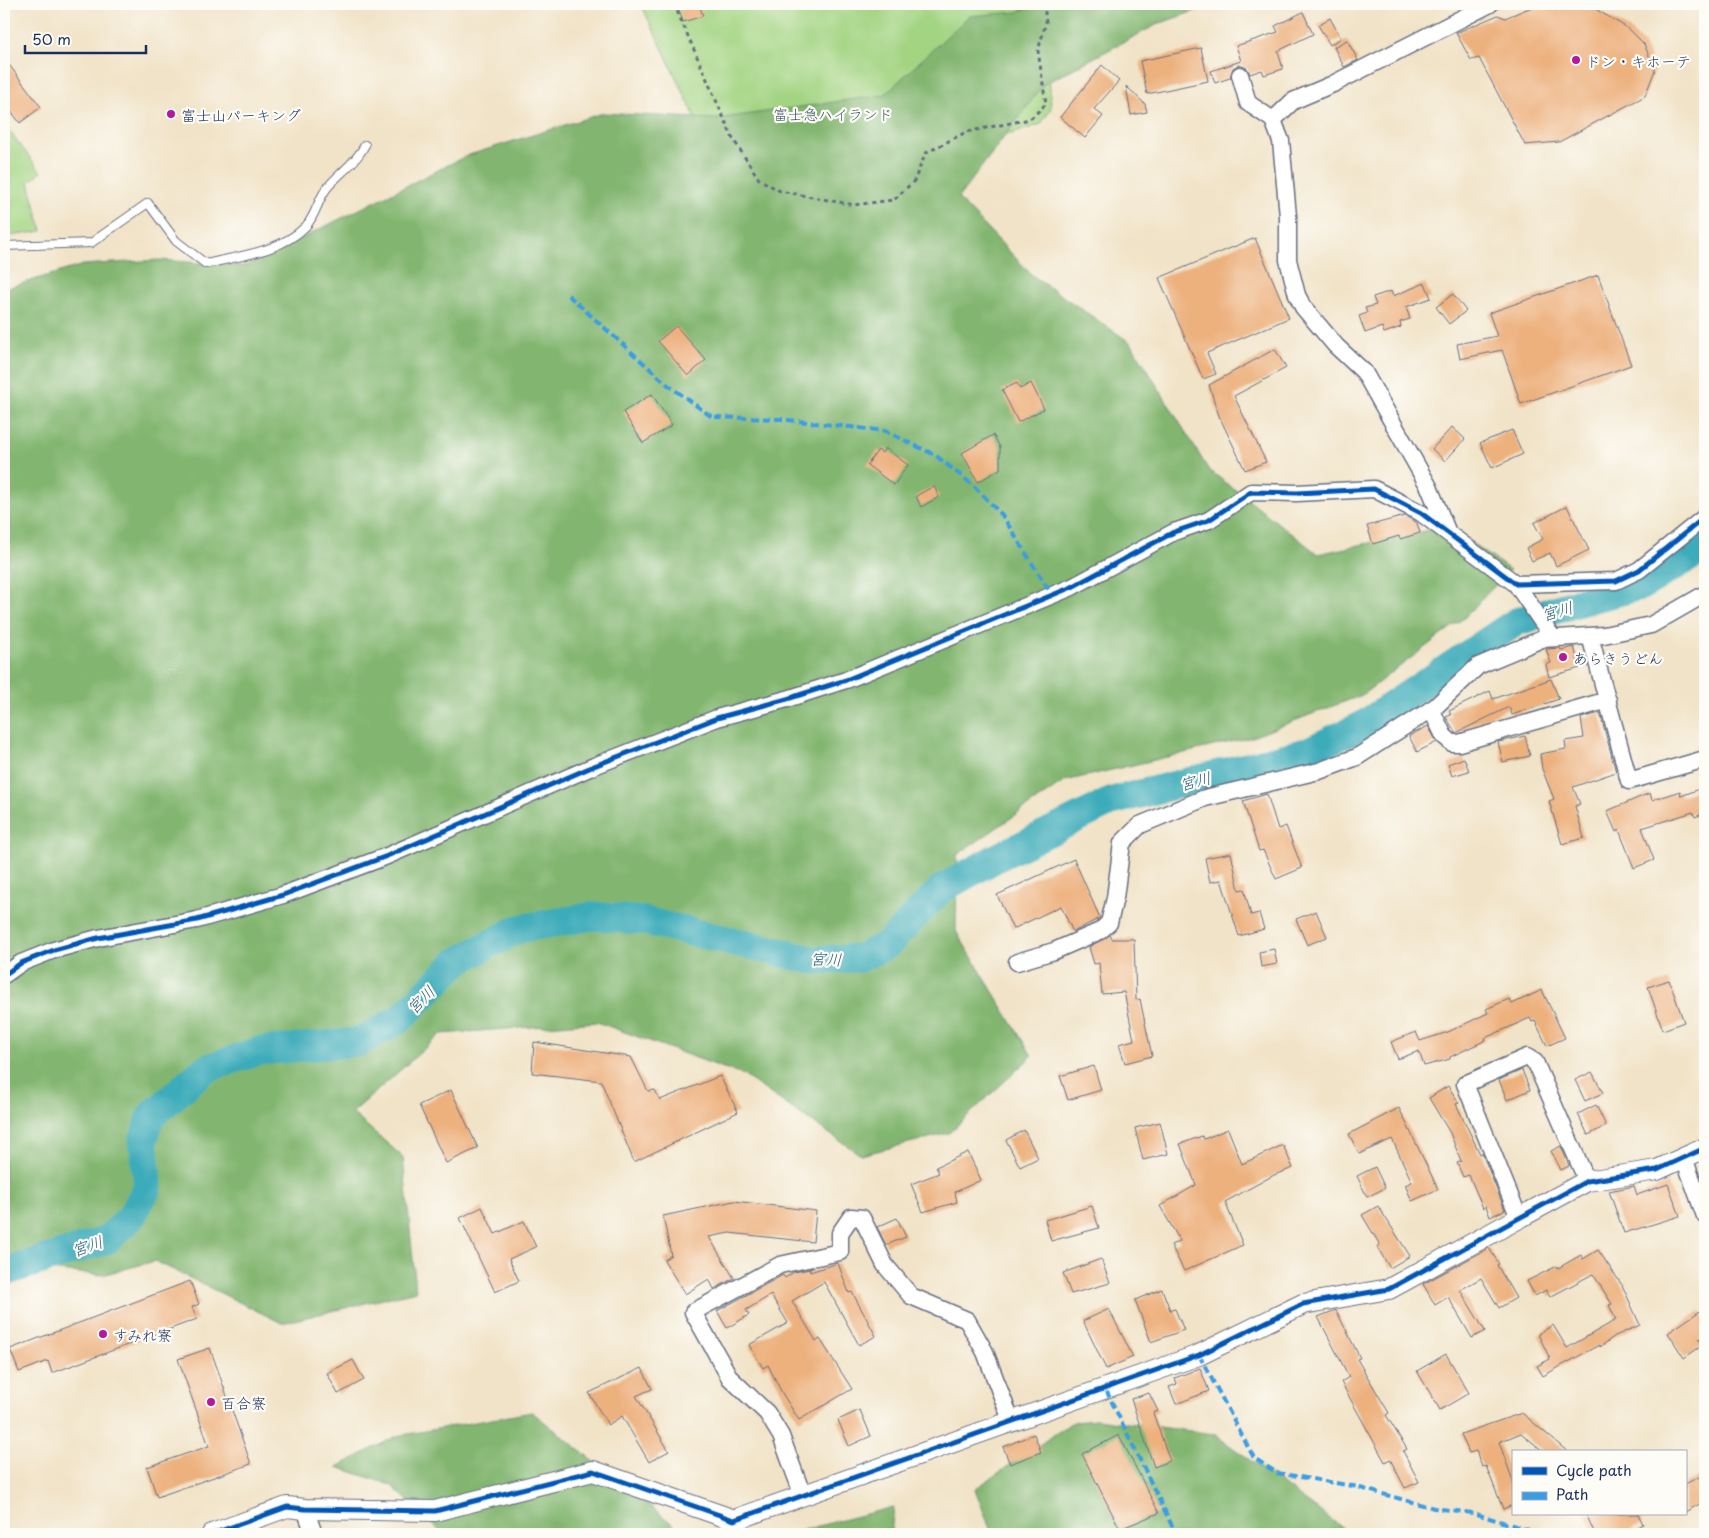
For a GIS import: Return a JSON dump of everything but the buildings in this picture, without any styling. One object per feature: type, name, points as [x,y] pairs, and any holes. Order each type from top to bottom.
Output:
[{"type":"street","points":[[1273,120],[1293,101],[1333,84],[1402,47],[1490,4]]},
{"type":"street","points":[[1240,75],[1248,103],[1273,120],[1281,141],[1288,216],[1288,260],[1297,295],[1303,307],[1336,346],[1364,372],[1429,486],[1448,534]]},
{"type":"street","points":[[4,975],[21,963],[54,950],[98,938],[197,920],[283,895],[387,856],[594,766],[717,718],[787,699],[846,680],[1072,587],[1174,532],[1209,520],[1251,492],[1297,493],[1374,489],[1421,513],[1519,588],[1550,634]]},
{"type":"street","points":[[1519,588],[1616,581],[1638,570],[1705,518]]},
{"type":"street","points":[[1017,962],[1054,951],[1100,931],[1109,923],[1115,898],[1122,843],[1140,825],[1205,798],[1318,771],[1357,757],[1431,709],[1478,666],[1550,634],[1604,636],[1651,625],[1705,594]]},
{"type":"street","points":[[1590,636],[1629,781],[1705,759]]},
{"type":"street","points":[[1431,709],[1444,736],[1452,743],[1459,743],[1608,700]]},
{"type":"street","points":[[1519,1218],[1465,1084],[1527,1057],[1535,1062],[1587,1181]]},
{"type":"street","points":[[212,1534],[287,1507],[305,1510],[435,1512],[593,1471],[734,1520],[1012,1423],[1199,1355],[1303,1304],[1388,1289],[1587,1181],[1658,1170],[1705,1148]]},
{"type":"street","points":[[1684,1158],[1705,1216]]},
{"type":"street","points":[[803,1496],[781,1436],[767,1413],[730,1378],[694,1312],[780,1265],[840,1252],[840,1233],[851,1217],[862,1218],[885,1265],[911,1296],[968,1320],[984,1352],[1012,1423]]},
{"type":"street","points":[[305,1510],[314,1534]]},
{"type":"lane","points":[[4,246],[92,242],[148,203],[176,242],[206,264],[248,254],[276,246],[306,226],[325,191],[360,155],[364,145]]},
{"type":"path","points":[[674,4],[733,139],[758,179],[780,191],[854,205],[894,200],[914,181],[926,153],[966,132],[1030,119],[1046,104],[1038,51],[1046,22],[1044,4]]},
{"type":"green space","name":"富士急ハイランド","points":[[641,4],[1057,4],[1048,51],[1051,108],[1041,124],[1015,133],[982,140],[716,161]]},
{"type":"green space","points":[[1037,4],[1215,4],[1158,24],[1044,84],[958,198],[1033,276],[1131,343],[1208,469],[1318,554],[1447,526],[1510,570],[1465,617],[1362,695],[1252,737],[1065,781],[957,855],[956,931],[1032,1056],[949,1133],[861,1155],[743,1075],[597,1022],[441,1034],[352,1113],[403,1157],[416,1291],[282,1323],[155,1261],[102,1275],[4,1266],[4,289],[83,265],[159,260],[246,266],[466,156],[603,113],[716,119],[884,95],[969,16],[1018,12]]},
{"type":"green space","points":[[4,124],[41,172],[29,182],[42,231],[4,237]]},
{"type":"green space","points":[[532,1412],[685,1534],[443,1534],[391,1485],[337,1467],[397,1436]]},
{"type":"green space","points":[[1096,1419],[1214,1434],[1351,1534],[992,1534],[975,1489],[1074,1421]]},
{"type":"green space","points":[[894,1507],[891,1534],[786,1534]]},
{"type":"waterway","name":"宮川","points":[[4,1272],[107,1240],[131,1217],[148,1187],[143,1141],[151,1116],[205,1069],[259,1051],[359,1042],[400,1019],[458,961],[518,929],[593,916],[645,921],[813,960],[860,958],[887,945],[941,889],[996,858],[1112,801],[1306,752],[1363,725],[1516,622],[1586,600],[1641,586],[1705,548]]},
{"type":"marked path","points":[[568,295],[668,385],[712,417],[780,419],[885,431],[935,455],[974,486],[1002,515],[1052,595]]},
{"type":"marked path","points":[[1199,1355],[1254,1458],[1277,1473],[1353,1486],[1434,1508],[1473,1513],[1542,1534]]},
{"type":"marked path","points":[[1106,1390],[1176,1534]]},
{"type":"cycle path","points":[[4,975],[21,963],[54,950],[98,938],[197,920],[283,895],[387,856],[594,766],[717,718],[787,699],[846,680],[1072,587],[1174,532],[1209,520],[1251,492],[1297,493],[1374,489],[1421,513],[1516,584],[1616,581],[1639,570],[1705,517]]},
{"type":"cycle path","points":[[212,1534],[287,1507],[305,1509],[435,1511],[593,1471],[734,1520],[1199,1355],[1303,1304],[1389,1289],[1587,1181],[1657,1170],[1705,1148]]},
{"type":"place","name":"ドン・キホーテ","points":[[1576,60]]},
{"type":"place","name":"富士山パーキング","points":[[171,114]]},
{"type":"place","name":"あらきうどん","points":[[1563,657]]},
{"type":"place","name":"すみれ寮","points":[[103,1334]]},
{"type":"place","name":"百合寮","points":[[211,1402]]}]
